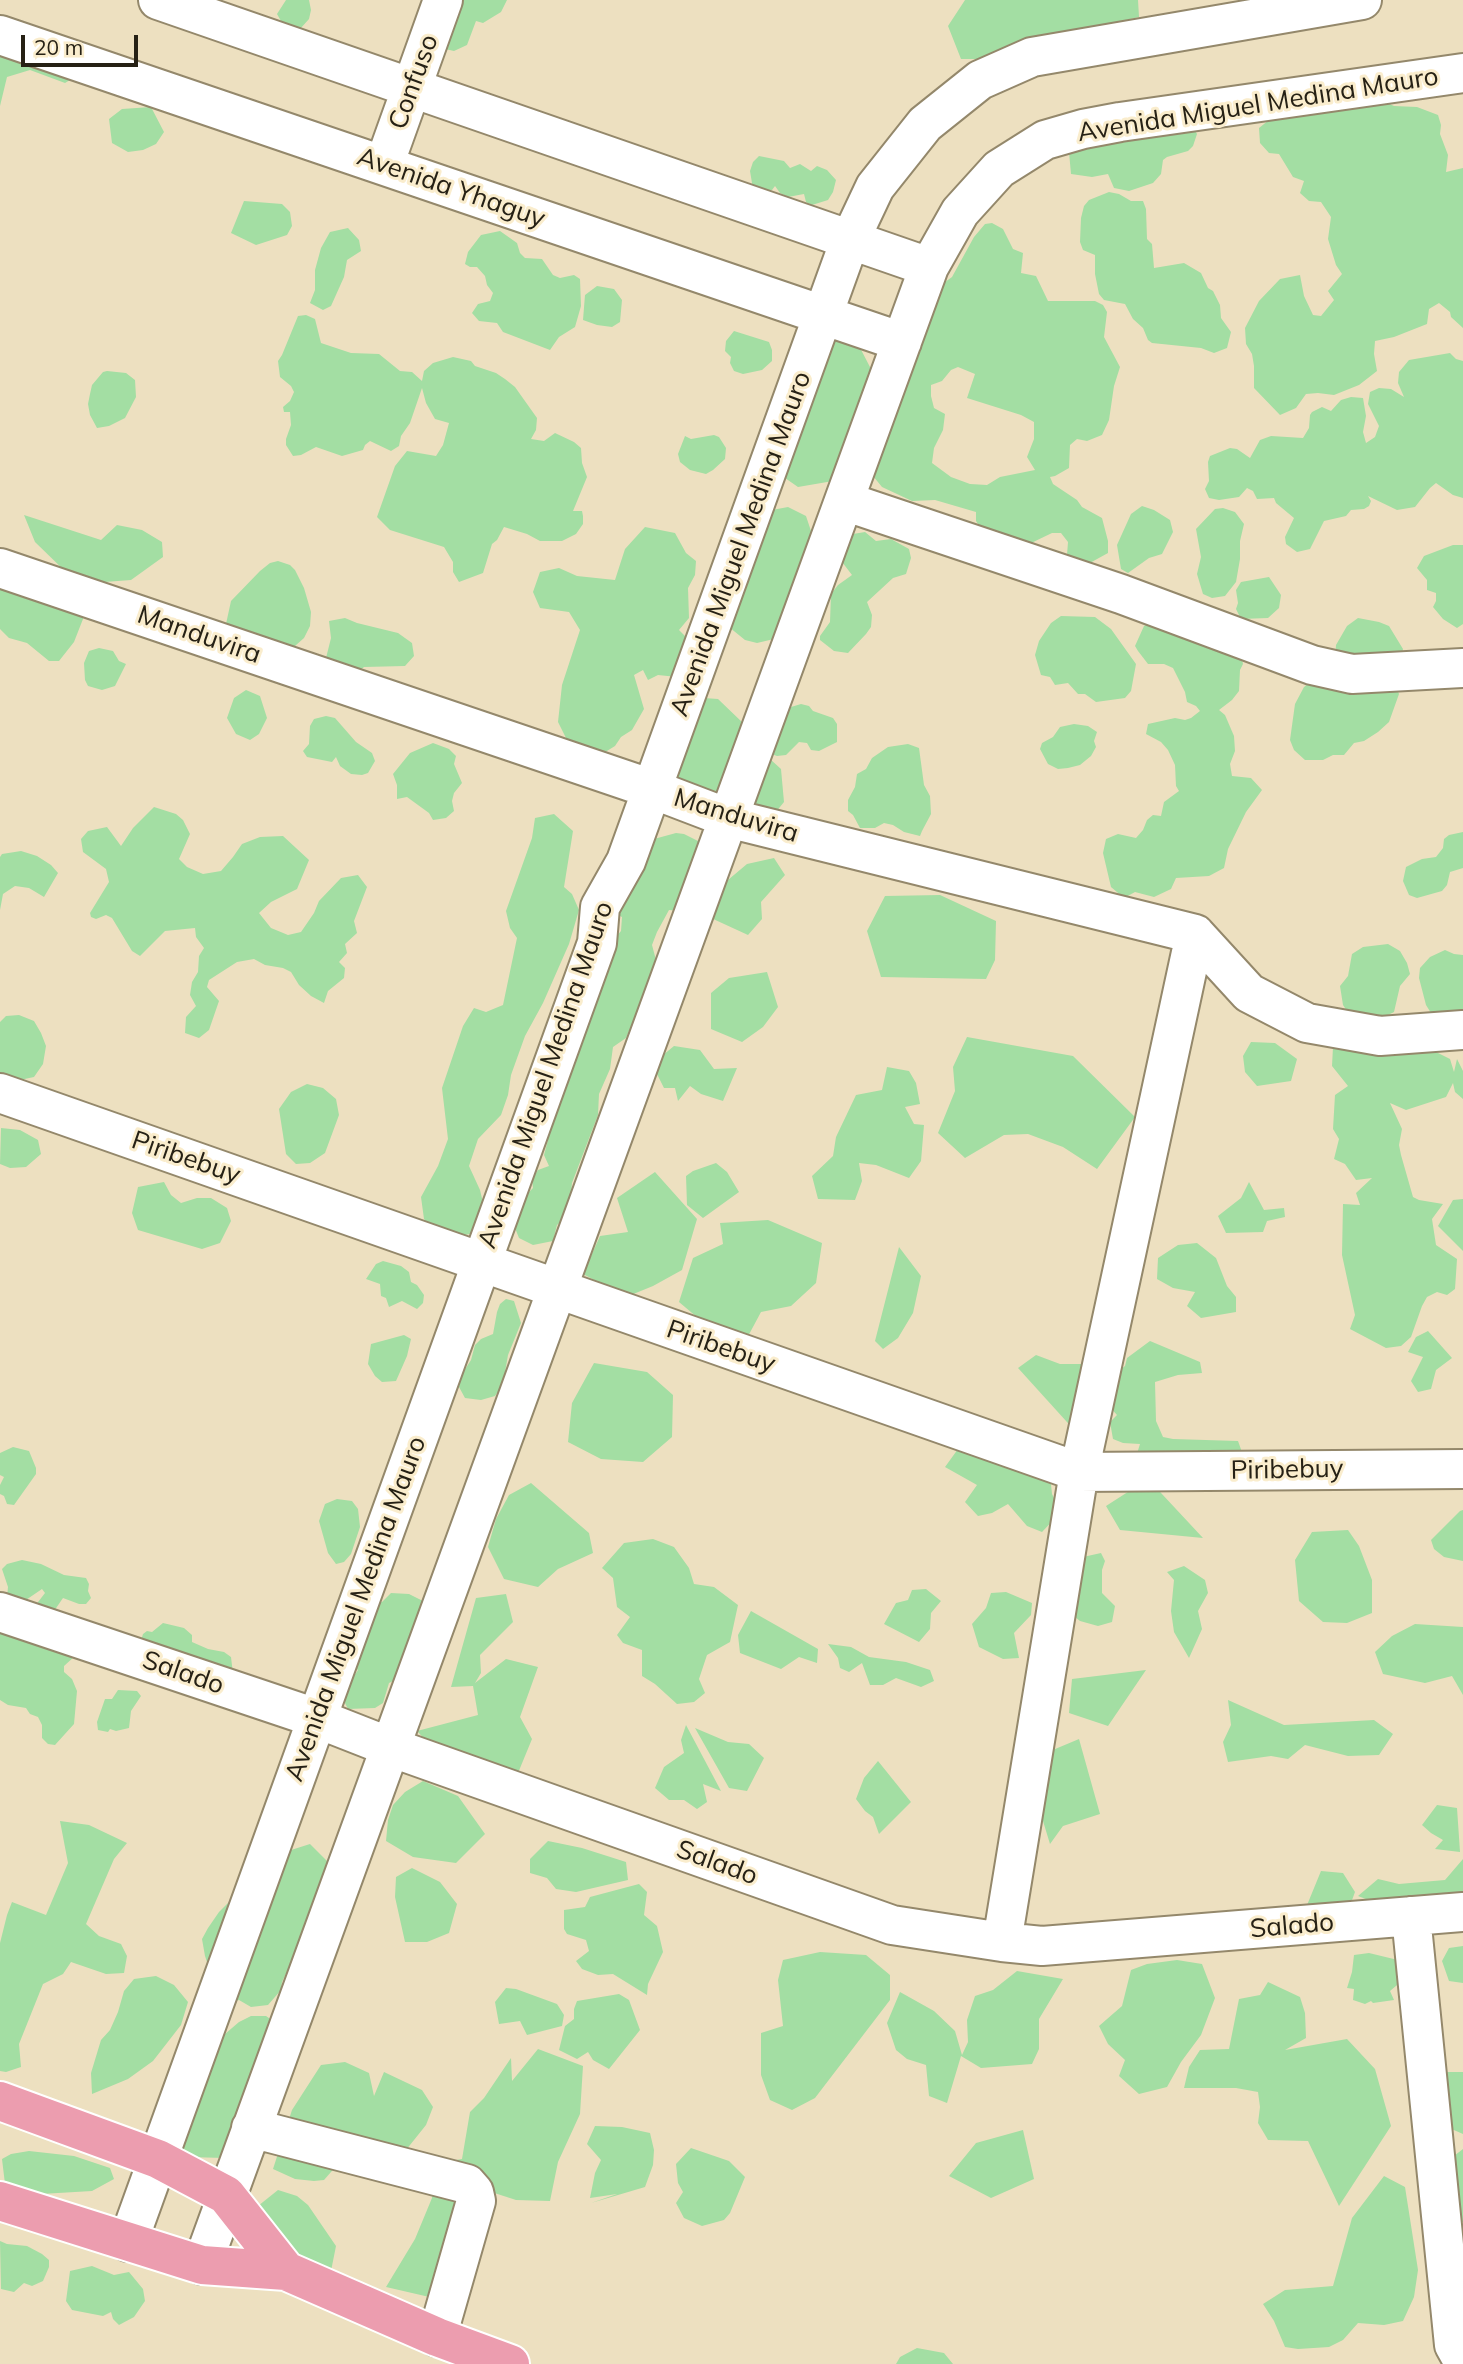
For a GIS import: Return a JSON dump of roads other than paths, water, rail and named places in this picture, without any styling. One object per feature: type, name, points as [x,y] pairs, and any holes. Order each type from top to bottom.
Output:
[{"type":"main road","points":[[0,2101],[158,2159],[226,2195],[286,2271]]},
{"type":"main road","points":[[0,2201],[202,2265],[286,2271],[437,2337],[510,2364]]},
{"type":"street","points":[[158,0],[929,267]]},
{"type":"street","name":"Confuso","points":[[384,165],[443,0]]},
{"type":"street","name":"Avenida Miguel Medina Mauro","points":[[128,2242],[597,943],[600,907],[626,861],[850,240],[875,187],[925,124],[979,80],[1032,57],[1362,0]]},
{"type":"street","name":"Avenida Yhaguy","points":[[0,35],[902,342]]},
{"type":"street","name":"Avenida Miguel Medina Mauro","points":[[202,2265],[929,267],[960,212],[999,169],[1045,140],[1083,129],[1463,73]]},
{"type":"street","points":[[844,500],[1121,594],[1312,665],[1352,674],[1463,668]]},
{"type":"street","name":"Manduvira","points":[[0,568],[652,789],[728,818],[1195,934]]},
{"type":"street","points":[[1195,934],[1249,993],[1307,1023],[1380,1036],[1463,1030]]},
{"type":"street","points":[[1002,1942],[1079,1472],[1195,934]]},
{"type":"street","name":"Piribebuy","points":[[0,1093],[1079,1472],[1463,1468]]},
{"type":"street","name":"Salado","points":[[0,1612],[317,1718],[390,1747],[892,1925],[1042,1946],[1463,1912]]},
{"type":"street","points":[[1411,1916],[1454,2345],[1463,2361]]},
{"type":"street","points":[[251,2127],[467,2184],[474,2192],[476,2201],[437,2337]]}]
